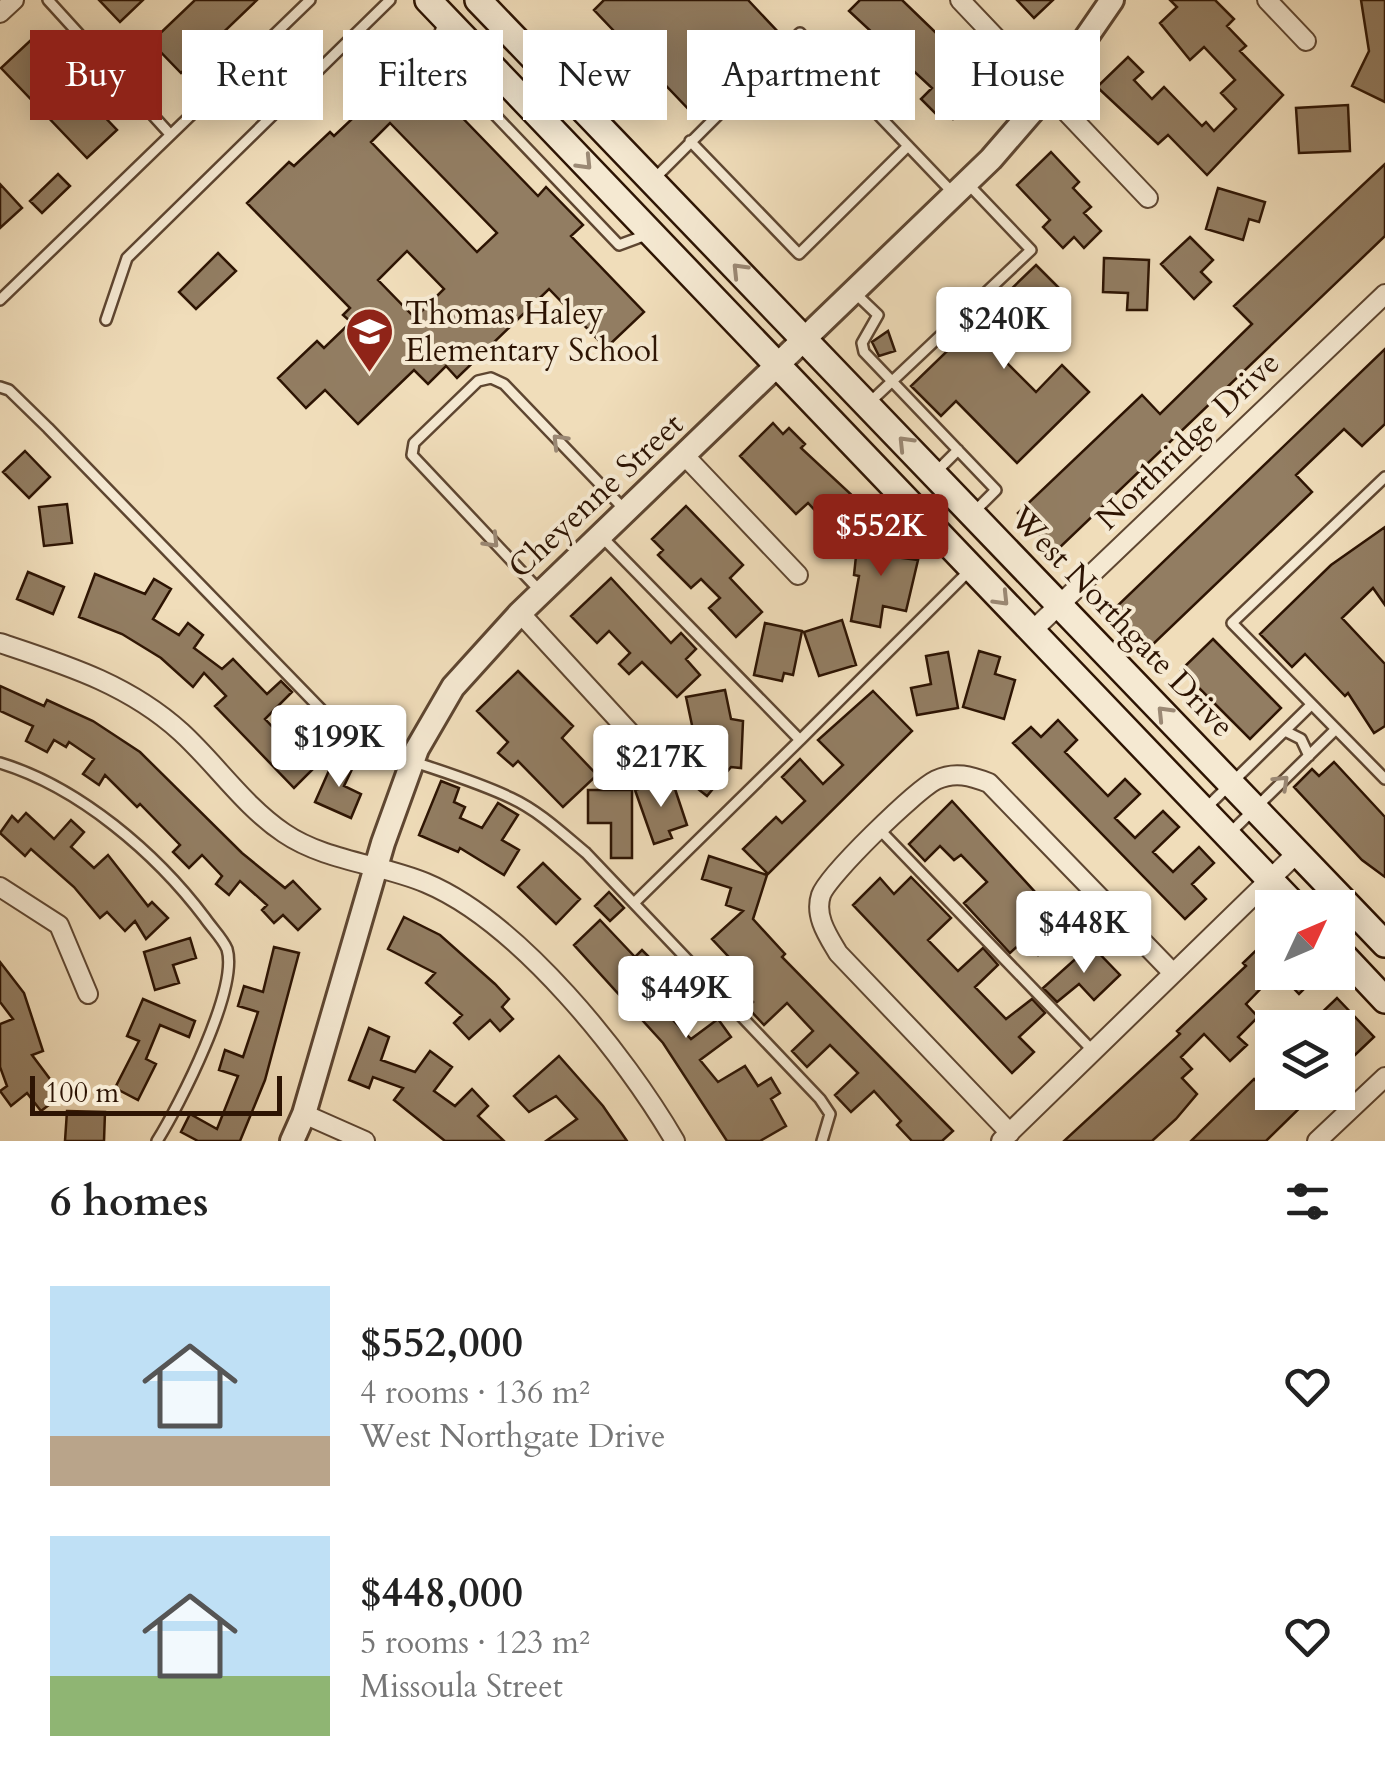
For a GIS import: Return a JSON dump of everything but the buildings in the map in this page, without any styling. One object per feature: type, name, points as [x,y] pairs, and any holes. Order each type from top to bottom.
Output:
[{"type":"main road","name":"West Northgate Drive","points":[[478,0],[1385,944]]},
{"type":"main road","points":[[445,6],[652,233],[1281,890]]},
{"type":"main road","points":[[1355,968],[1385,1000]]},
{"type":"street","points":[[0,12],[14,0]]},
{"type":"street","points":[[960,0],[988,30]]},
{"type":"street","name":"Cheyenne Street","points":[[1091,30],[1112,0]]},
{"type":"street","points":[[1268,0],[1306,41]]},
{"type":"street","name":"Cheyenne Street","points":[[292,1141],[304,1114],[412,762],[452,687],[520,613],[961,189],[1024,120]]},
{"type":"street","points":[[1074,120],[1148,198]]},
{"type":"street","name":"Northridge Drive","points":[[1032,630],[1385,294]]},
{"type":"street","points":[[685,456],[798,575]]},
{"type":"street","points":[[520,613],[634,738]]},
{"type":"street","points":[[0,642],[88,672],[123,690],[184,735],[267,821],[289,836],[459,899],[514,943],[620,1058],[675,1141]]},
{"type":"street","points":[[1173,973],[989,784],[954,774],[937,779],[832,876],[819,908],[825,931],[838,953],[1005,1137],[1297,852]]},
{"type":"street","points":[[0,887],[59,925],[88,994]]},
{"type":"street","points":[[1318,1141],[1385,1077]]},
{"type":"street","points":[[304,1114],[364,1141]]},
{"type":"lane","points":[[48,0],[169,133]]},
{"type":"lane","points":[[0,300],[310,0]]},
{"type":"lane","points":[[106,320],[126,258],[390,0]]},
{"type":"lane","points":[[652,181],[800,32],[908,146],[1031,250],[868,404]]},
{"type":"lane","points":[[690,140],[799,254],[908,146]]},
{"type":"lane","points":[[855,292],[878,315],[862,343],[864,352],[996,490],[973,513]]},
{"type":"lane","points":[[542,592],[412,455],[414,443],[465,394],[478,382],[491,378],[504,384],[627,512]]},
{"type":"lane","points":[[0,388],[9,390],[48,428],[344,734],[512,798],[544,817],[634,902],[820,1098],[830,1114],[822,1141]]},
{"type":"lane","points":[[934,473],[958,450]]},
{"type":"lane","points":[[1385,477],[1232,623],[1385,779]]},
{"type":"lane","points":[[601,536],[800,740]]},
{"type":"lane","points":[[634,902],[972,568]]},
{"type":"lane","points":[[1204,810],[1312,705]]},
{"type":"lane","points":[[1228,835],[1336,730]]},
{"type":"lane","points":[[1285,731],[1301,739],[1309,756]]},
{"type":"lane","points":[[0,762],[28,771],[102,817],[183,889],[227,950],[226,985],[176,1112],[157,1141]]},
{"type":"lane","points":[[884,826],[1093,1052]]},
{"type":"place","name":"Thomas Haley Elementary School","points":[[370,374]]}]
